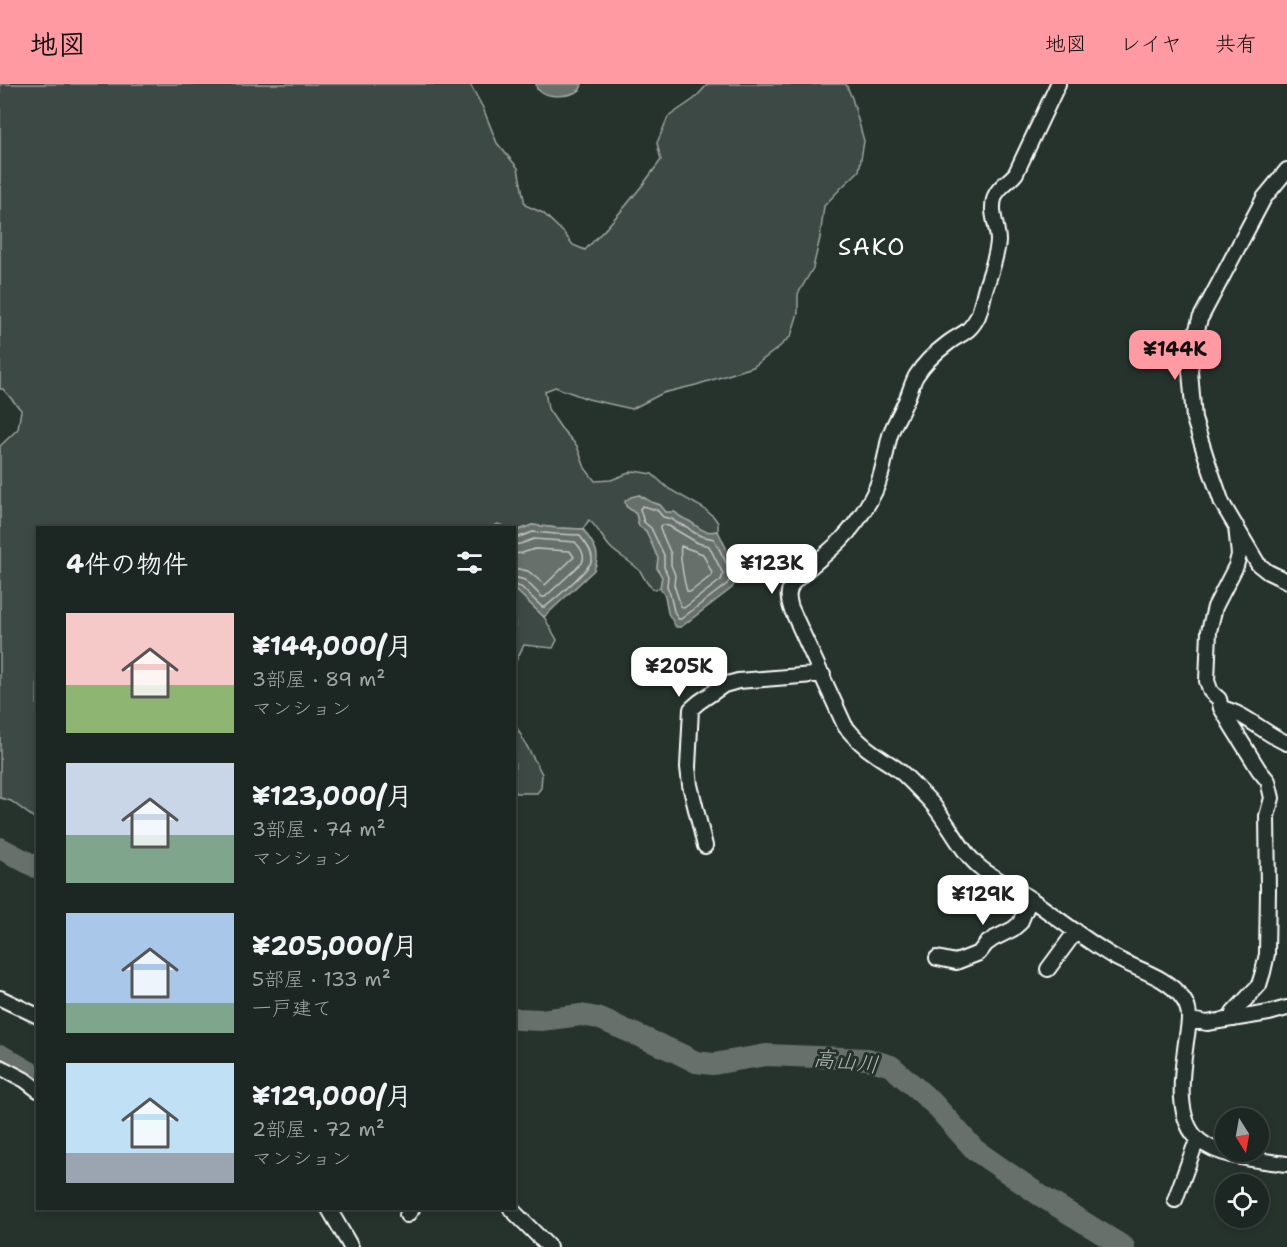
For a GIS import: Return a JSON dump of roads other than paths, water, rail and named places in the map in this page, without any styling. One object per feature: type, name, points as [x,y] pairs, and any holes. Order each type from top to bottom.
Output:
[{"type":"street","points":[[1058,84],[1016,173],[995,196],[993,207],[998,238],[997,250],[978,315],[962,336],[950,342],[925,363],[915,378],[904,407],[895,421],[882,472],[865,509],[842,539],[802,573],[789,588],[788,597],[845,726],[852,735],[899,771],[929,800],[970,858],[981,868],[1116,957],[1165,981],[1183,998],[1189,1010],[1190,1020],[1182,1089],[1183,1112],[1199,1141],[1227,1154],[1287,1164]]},
{"type":"street","points":[[1287,170],[1264,198],[1200,319],[1193,343],[1190,371],[1194,419],[1222,503],[1258,564],[1268,572],[1287,581]]},
{"type":"street","points":[[1234,1019],[1233,1013],[1259,985],[1267,954],[1267,816],[1272,798],[1268,781],[1221,708],[1219,699],[1211,692],[1207,681],[1209,631],[1215,607],[1236,566],[1239,555],[1236,526]]},
{"type":"street","points":[[705,846],[690,785],[688,767],[691,708],[724,685],[738,681],[823,675]]},
{"type":"street","points":[[1221,708],[1232,710],[1275,738],[1287,742]]},
{"type":"street","points":[[937,958],[956,962],[979,952],[986,944],[1013,929],[1020,922],[1030,899]]},
{"type":"street","points":[[1048,969],[1076,931]]},
{"type":"street","points":[[0,998],[36,1015]]},
{"type":"street","points":[[1190,1020],[1208,1023],[1287,1008]]},
{"type":"street","points":[[0,1067],[36,1089]]},
{"type":"street","points":[[1175,1200],[1194,1148],[1199,1141]]},
{"type":"street","points":[[330,1210],[351,1247]]},
{"type":"street","points":[[512,1210],[549,1247]]},
{"type":"water","points":[[536,84],[582,84],[580,90],[553,96],[537,89]]},
{"type":"water","points":[[639,495],[660,505],[666,512],[675,512],[702,530],[718,531],[737,571],[737,579],[732,588],[681,627],[676,627],[668,613],[665,596],[660,588],[662,577],[657,568],[658,558],[646,531],[639,526],[636,514],[626,506],[625,501]]},
{"type":"water","points":[[532,525],[583,529],[597,553],[594,570],[544,617],[516,590],[517,531]]},
{"type":"waterway","points":[[0,848],[36,867]]},
{"type":"waterway","name":"高山川","points":[[516,1018],[541,1020],[581,1015],[598,1018],[696,1062],[713,1064],[766,1055],[868,1059],[891,1066],[933,1103],[975,1150],[1041,1196],[1124,1247]]},
{"type":"waterway","name":"高山川","points":[[0,1055],[36,1076]]},
{"type":"district","name":"SAKO","points":[[872,247]]}]
